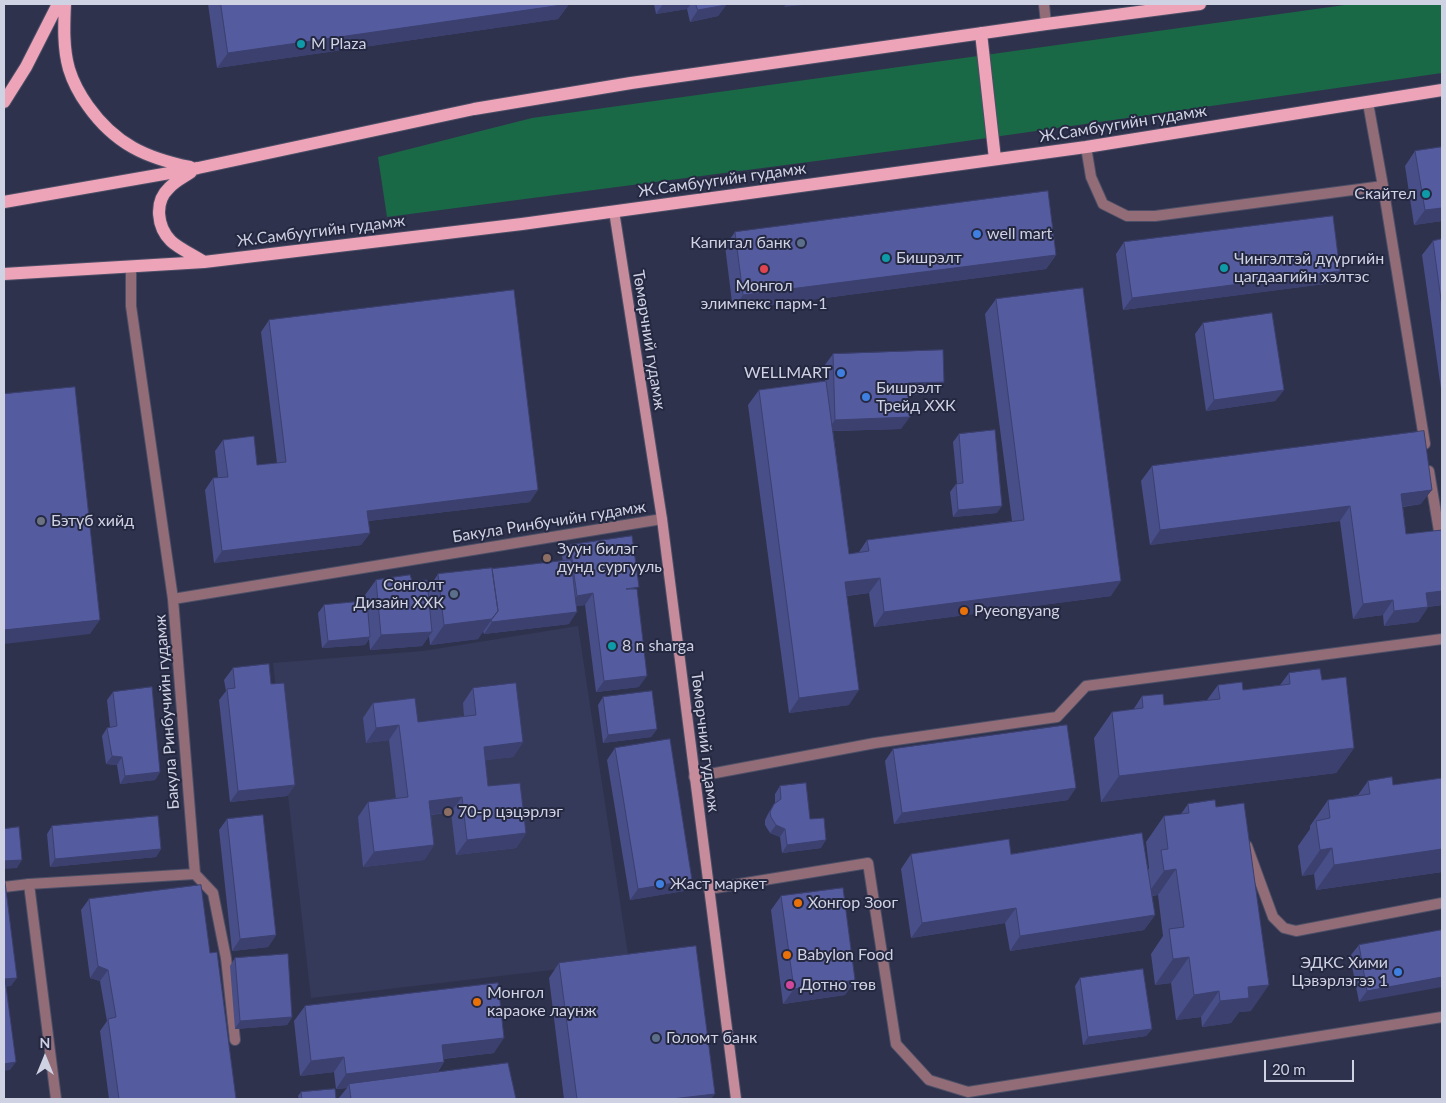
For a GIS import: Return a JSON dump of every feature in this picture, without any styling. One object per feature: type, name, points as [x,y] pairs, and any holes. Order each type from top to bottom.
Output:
[{"type":"main road","points":[[4,102],[26,67],[58,4]]},
{"type":"main road","points":[[65,4],[64,39],[69,69],[80,95],[95,116],[113,135],[133,148],[167,162],[198,168]]},
{"type":"main road","points":[[4,202],[198,168],[474,108],[631,83],[1200,4]]},
{"type":"main road","points":[[982,33],[995,159]]},
{"type":"main road","name":"Ж.Самбуугийн гудамж","points":[[4,274],[204,262],[522,224],[1086,147],[1442,90]]},
{"type":"main road","points":[[198,168],[169,188],[160,199],[159,215],[162,227],[171,241],[204,262]]},
{"type":"main road","name":"Төмөрчний гудамж","points":[[614,211],[662,519],[736,1099]]},
{"type":"main road","points":[[4,278],[21,272]]},
{"type":"street","points":[[1044,4],[1046,24]]},
{"type":"street","points":[[1368,103],[1427,461],[1440,523],[1441,544]]},
{"type":"street","points":[[1086,147],[1091,177],[1103,204],[1127,216],[1155,216],[1383,186]]},
{"type":"street","points":[[131,267],[131,306],[173,599]]},
{"type":"street","name":"Бакула Ринбучийн гудамж","points":[[195,874],[173,599],[662,519]]},
{"type":"street","points":[[694,777],[875,743],[1057,717],[1086,686],[1442,639]]},
{"type":"street","points":[[1242,833],[1273,917],[1284,928],[1296,931],[1442,902]]},
{"type":"street","points":[[709,889],[868,863],[896,1044],[929,1080],[968,1092],[1442,1017]]},
{"type":"street","points":[[4,887],[195,874],[213,894],[226,958],[234,1040]]},
{"type":"street","points":[[29,884],[56,1099]]},
{"type":"shaded area","name":"70-р цэцэрлэг","points":[[578,626],[629,961],[311,998],[273,663],[423,651]]},
{"type":"green space","points":[[1352,4],[1442,4],[1442,73],[931,146],[387,217],[378,157],[532,118]]},
{"type":"building","name":"M Plaza","points":[[221,4],[569,4],[228,53]]},
{"type":"building","points":[[696,4],[726,4],[726,5],[698,10]]},
{"type":"building","points":[[1442,147],[1442,208],[1425,210],[1415,151]]},
{"type":"building","name":"Бишрэлт","points":[[1048,191],[1056,255],[743,295],[735,232]]},
{"type":"building","name":"Чингэлтэй дүүргийн цагдаагийн хэлтэс","points":[[1333,216],[1340,271],[1132,298],[1124,242]]},
{"type":"building","points":[[1442,239],[1442,307],[1433,241]]},
{"type":"building","points":[[1083,288],[1121,581],[884,612],[880,578],[845,582],[859,690],[799,698],[759,390],[826,381],[849,554],[869,551],[867,540],[1024,520],[996,299]]},
{"type":"building","points":[[514,290],[538,490],[367,511],[370,533],[222,551],[213,478],[228,477],[223,440],[254,436],[257,465],[286,462],[269,320]]},
{"type":"building","points":[[1272,313],[1284,390],[1214,400],[1203,323]]},
{"type":"building","points":[[943,350],[944,382],[908,383],[910,417],[835,420],[833,354]]},
{"type":"building","name":"Бэтүб хийд","points":[[75,387],[100,620],[4,630],[4,394]]},
{"type":"building","points":[[995,430],[1002,506],[958,510],[956,484],[963,483],[959,434]]},
{"type":"building","points":[[1424,431],[1432,490],[1401,494],[1406,534],[1442,530],[1442,591],[1426,593],[1428,607],[1394,611],[1393,600],[1363,604],[1350,506],[1160,530],[1152,466]]},
{"type":"building","points":[[632,536],[639,587],[626,589],[637,589],[647,676],[604,681],[593,593],[577,596],[570,545]]},
{"type":"building","name":"Зуун билэг дунд сургууль","points":[[571,560],[577,612],[492,622],[491,620],[498,611],[492,569]]},
{"type":"building","points":[[492,568],[498,611],[492,619],[444,625],[438,574]]},
{"type":"building","points":[[410,575],[412,581],[427,580],[432,632],[381,635],[376,580]]},
{"type":"building","points":[[367,601],[370,637],[328,641],[324,605]]},
{"type":"building","points":[[269,664],[271,684],[284,683],[295,785],[238,791],[227,689],[235,688],[233,668]]},
{"type":"building","points":[[1320,669],[1322,680],[1346,677],[1354,748],[1119,776],[1112,712],[1143,708],[1142,696],[1163,694],[1164,705],[1220,699],[1218,685],[1242,682],[1243,690],[1290,684],[1289,673]]},
{"type":"building","points":[[516,683],[523,742],[484,747],[488,786],[520,783],[526,833],[467,840],[462,797],[429,801],[434,845],[374,852],[368,802],[408,797],[399,725],[376,728],[373,703],[415,698],[418,722],[476,715],[473,688]]},
{"type":"building","points":[[152,687],[160,772],[125,776],[122,757],[112,756],[107,728],[117,726],[113,692]]},
{"type":"building","points":[[652,691],[657,729],[608,735],[603,697]]},
{"type":"building","points":[[1067,725],[1076,788],[902,813],[893,749]]},
{"type":"building","points":[[670,739],[692,880],[638,889],[615,748]]},
{"type":"building","points":[[1392,777],[1393,785],[1442,778],[1442,849],[1334,865],[1332,848],[1320,850],[1316,821],[1330,818],[1328,800],[1370,794],[1368,781]]},
{"type":"building","points":[[806,783],[810,819],[824,818],[826,840],[787,845],[785,829],[776,825],[770,812],[774,804],[781,799],[780,786]]},
{"type":"building","points":[[1215,800],[1216,807],[1244,803],[1269,985],[1248,987],[1249,998],[1220,1001],[1219,991],[1194,995],[1189,957],[1173,959],[1169,929],[1184,927],[1176,869],[1164,871],[1161,850],[1168,849],[1164,816],[1189,813],[1188,804]]},
{"type":"building","points":[[263,815],[276,935],[240,939],[227,819]]},
{"type":"building","points":[[158,816],[161,849],[55,859],[52,826]]},
{"type":"building","points":[[19,827],[22,860],[4,861],[4,829]]},
{"type":"building","points":[[1142,833],[1155,915],[1020,936],[1016,908],[922,923],[911,854],[1009,839],[1011,854]]},
{"type":"building","points":[[4,882],[17,978],[5,979],[16,1062],[4,1064]]},
{"type":"building","points":[[201,885],[210,953],[217,952],[236,1099],[119,1099],[108,1019],[116,1017],[108,970],[98,966],[89,899]]},
{"type":"building","name":"Дотно төв","points":[[843,888],[855,980],[794,989],[781,896]]},
{"type":"building","points":[[1442,930],[1442,977],[1367,991],[1359,945]]},
{"type":"building","points":[[696,946],[715,1094],[672,1099],[577,1099],[559,963]]},
{"type":"building","points":[[288,954],[292,1017],[240,1021],[235,958]]},
{"type":"building","points":[[1143,969],[1152,1029],[1088,1037],[1080,978]]},
{"type":"building","points":[[498,983],[504,1038],[442,1045],[444,1062],[346,1074],[344,1057],[311,1061],[305,1006]]},
{"type":"building","points":[[508,1063],[516,1099],[351,1099],[349,1084]]},
{"type":"building","points":[[335,1089],[336,1099],[302,1099],[301,1092]]},
{"type":"place","name":"M Plaza","points":[[301,44]]},
{"type":"place","name":"Скайтел","points":[[1426,194]]},
{"type":"place","name":"well mart","points":[[977,234]]},
{"type":"place","name":"Капитал банк","points":[[801,243]]},
{"type":"place","name":"Бишрэлт","points":[[886,258]]},
{"type":"place","name":"Чингэлтэй дүүргийн цагдаагийн хэлтэс","points":[[1224,268]]},
{"type":"place","name":"Монгол элимпекс парм-1","points":[[764,269]]},
{"type":"place","name":"WELLMART","points":[[841,373]]},
{"type":"place","name":"Бишрэлт Трейд ХХК","points":[[866,397]]},
{"type":"place","name":"Бэтүб хийд","points":[[41,521]]},
{"type":"place","name":"Зуун билэг дунд сургууль","points":[[547,558]]},
{"type":"place","name":"Сонголт Дизайн ХХК","points":[[454,594]]},
{"type":"place","name":"Pyeongyang","points":[[964,611]]},
{"type":"place","name":"8 n sharga","points":[[612,646]]},
{"type":"place","name":"70-р цэцэрлэг","points":[[448,812]]},
{"type":"place","name":"Жаст маркет","points":[[660,884]]},
{"type":"place","name":"Хонгор Зоог","points":[[798,903]]},
{"type":"place","name":"Babylon Food","points":[[787,955]]},
{"type":"place","name":"ЭДКС Хими Цэвэрлэгээ 1","points":[[1398,972]]},
{"type":"place","name":"Дотно төв","points":[[790,985]]},
{"type":"place","name":"Монгол караоке лаунж","points":[[477,1002]]},
{"type":"place","name":"Голомт банк","points":[[656,1038]]}]
